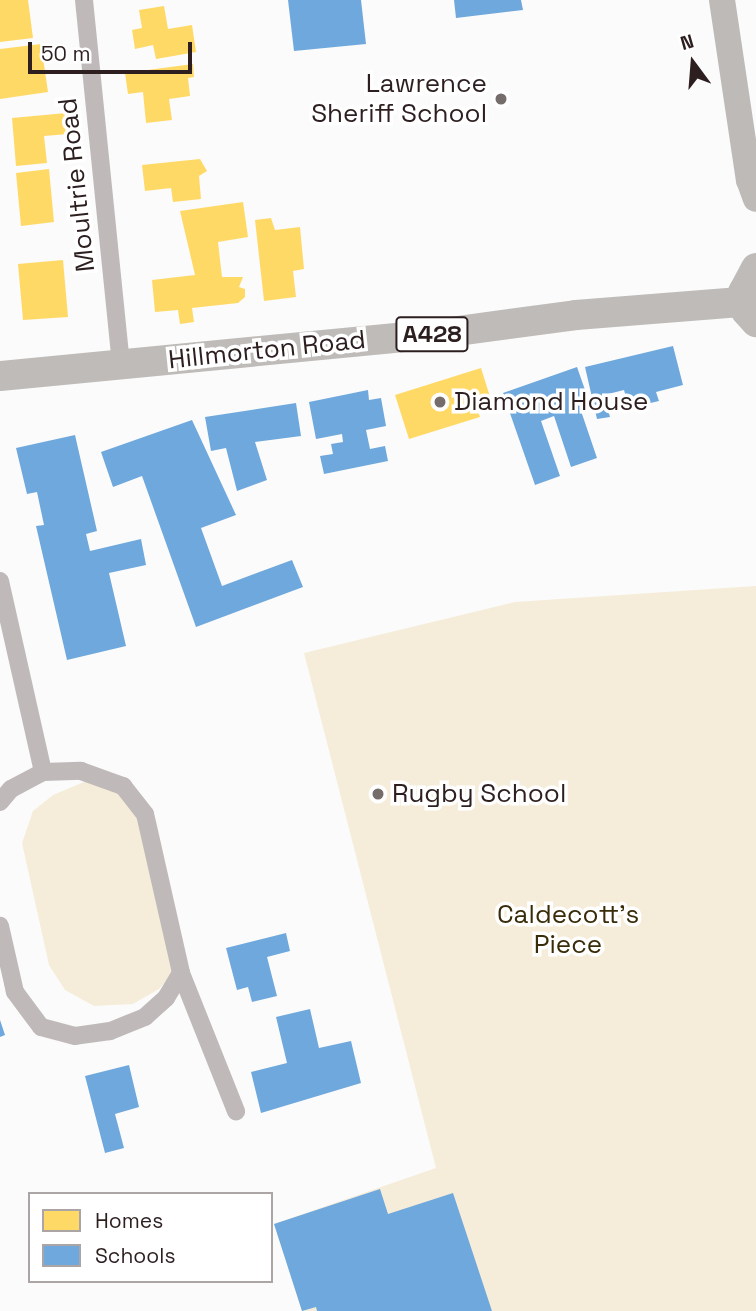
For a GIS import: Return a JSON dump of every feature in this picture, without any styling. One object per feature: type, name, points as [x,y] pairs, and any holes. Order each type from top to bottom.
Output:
[{"type":"highway","points":[[750,312],[746,282],[756,268]]},
{"type":"highway","name":"Hillmorton Road","points":[[0,376],[443,333],[576,315],[750,312]]},
{"type":"main road","points":[[722,0],[749,180],[756,199]]},
{"type":"street","name":"Moultrie Road","points":[[84,0],[121,364]]},
{"type":"street","points":[[0,580],[43,772]]},
{"type":"street","points":[[0,802],[11,789],[43,772],[81,771],[123,786],[145,814],[181,973],[236,1111]]},
{"type":"street","points":[[0,926],[15,992],[41,1027],[75,1036],[110,1031],[145,1017],[166,998],[181,973]]},
{"type":"green space","name":"Caldecott's Piece","points":[[756,586],[756,1311],[302,1311],[274,1224],[436,1168],[304,653],[515,602]]},
{"type":"green space","points":[[84,782],[112,782],[137,792],[156,820],[182,940],[177,969],[159,989],[133,1004],[94,1006],[65,990],[49,965],[22,843],[33,811],[53,795]]},
{"type":"building: Homes","points":[[0,0],[28,0],[33,38],[0,42]]},
{"type":"building: Homes","points":[[164,6],[168,29],[192,25],[196,52],[156,59],[153,45],[135,49],[132,30],[142,28],[139,10]]},
{"type":"building: Homes","points":[[41,44],[48,92],[0,99],[0,49]]},
{"type":"building: Homes","points":[[193,64],[194,77],[188,78],[190,96],[169,99],[172,120],[146,123],[143,92],[128,94],[125,73]]},
{"type":"building: Homes","points":[[66,113],[68,134],[44,136],[47,163],[16,166],[12,118]]},
{"type":"building: Homes","points":[[200,159],[207,171],[199,176],[201,199],[173,202],[171,188],[145,191],[142,165]]},
{"type":"building: Homes","points":[[49,169],[54,222],[21,226],[16,173]]},
{"type":"building: Homes","points":[[243,202],[248,237],[218,242],[222,277],[243,277],[239,287],[245,289],[245,297],[238,303],[192,308],[194,322],[180,324],[178,310],[155,312],[152,280],[195,275],[180,211]]},
{"type":"building: Homes","points":[[271,218],[275,230],[300,227],[304,269],[293,271],[296,297],[264,301],[255,220]]},
{"type":"building: Homes","points":[[63,260],[68,317],[23,320],[18,264]]},
{"type":"building: Homes","name":"Diamond House","points":[[481,368],[491,400],[476,405],[480,417],[409,439],[395,395]]},
{"type":"building: Schools","points":[[288,0],[361,0],[366,44],[294,51]]},
{"type":"building: Schools","points":[[454,0],[521,0],[523,10],[456,18]]},
{"type":"building: Schools","points":[[673,346],[683,385],[656,392],[659,401],[629,408],[624,390],[604,395],[610,417],[597,419],[585,367]]},
{"type":"building: Schools","points":[[577,367],[591,407],[581,411],[597,458],[571,467],[554,416],[541,421],[560,476],[535,485],[503,393]]},
{"type":"building: Schools","points":[[368,390],[369,400],[381,398],[386,426],[366,430],[370,449],[385,446],[388,461],[324,474],[320,456],[333,454],[331,444],[343,442],[342,434],[316,439],[309,402]]},
{"type":"building: Schools","points":[[296,403],[301,436],[255,442],[267,480],[237,491],[226,448],[211,451],[205,417]]},
{"type":"building: Schools","points":[[192,420],[236,515],[201,528],[222,586],[292,560],[303,587],[196,627],[142,476],[113,487],[101,452]]},
{"type":"building: Schools","points":[[75,435],[97,531],[86,534],[90,551],[141,539],[146,565],[109,573],[126,646],[67,660],[36,526],[44,525],[37,492],[27,494],[16,448]]},
{"type":"building: Schools","points":[[286,933],[290,951],[267,957],[277,996],[252,1002],[248,987],[237,990],[226,948]]},
{"type":"building: Schools","points":[[310,1009],[319,1048],[351,1041],[361,1083],[261,1113],[251,1072],[287,1063],[276,1017]]},
{"type":"building: Schools","points":[[0,1020],[5,1035],[0,1037]]},
{"type":"building: Schools","points":[[129,1065],[139,1107],[115,1114],[124,1148],[105,1153],[85,1076]]},
{"type":"building: Schools","points":[[380,1189],[388,1214],[453,1193],[492,1311],[317,1311],[316,1307],[302,1311],[274,1224]]},
{"type":"place","name":"Lawrence Sheriff School","points":[[501,99]]},
{"type":"place","name":"Diamond House","points":[[440,402]]},
{"type":"place","name":"Rugby School","points":[[378,794]]}]
